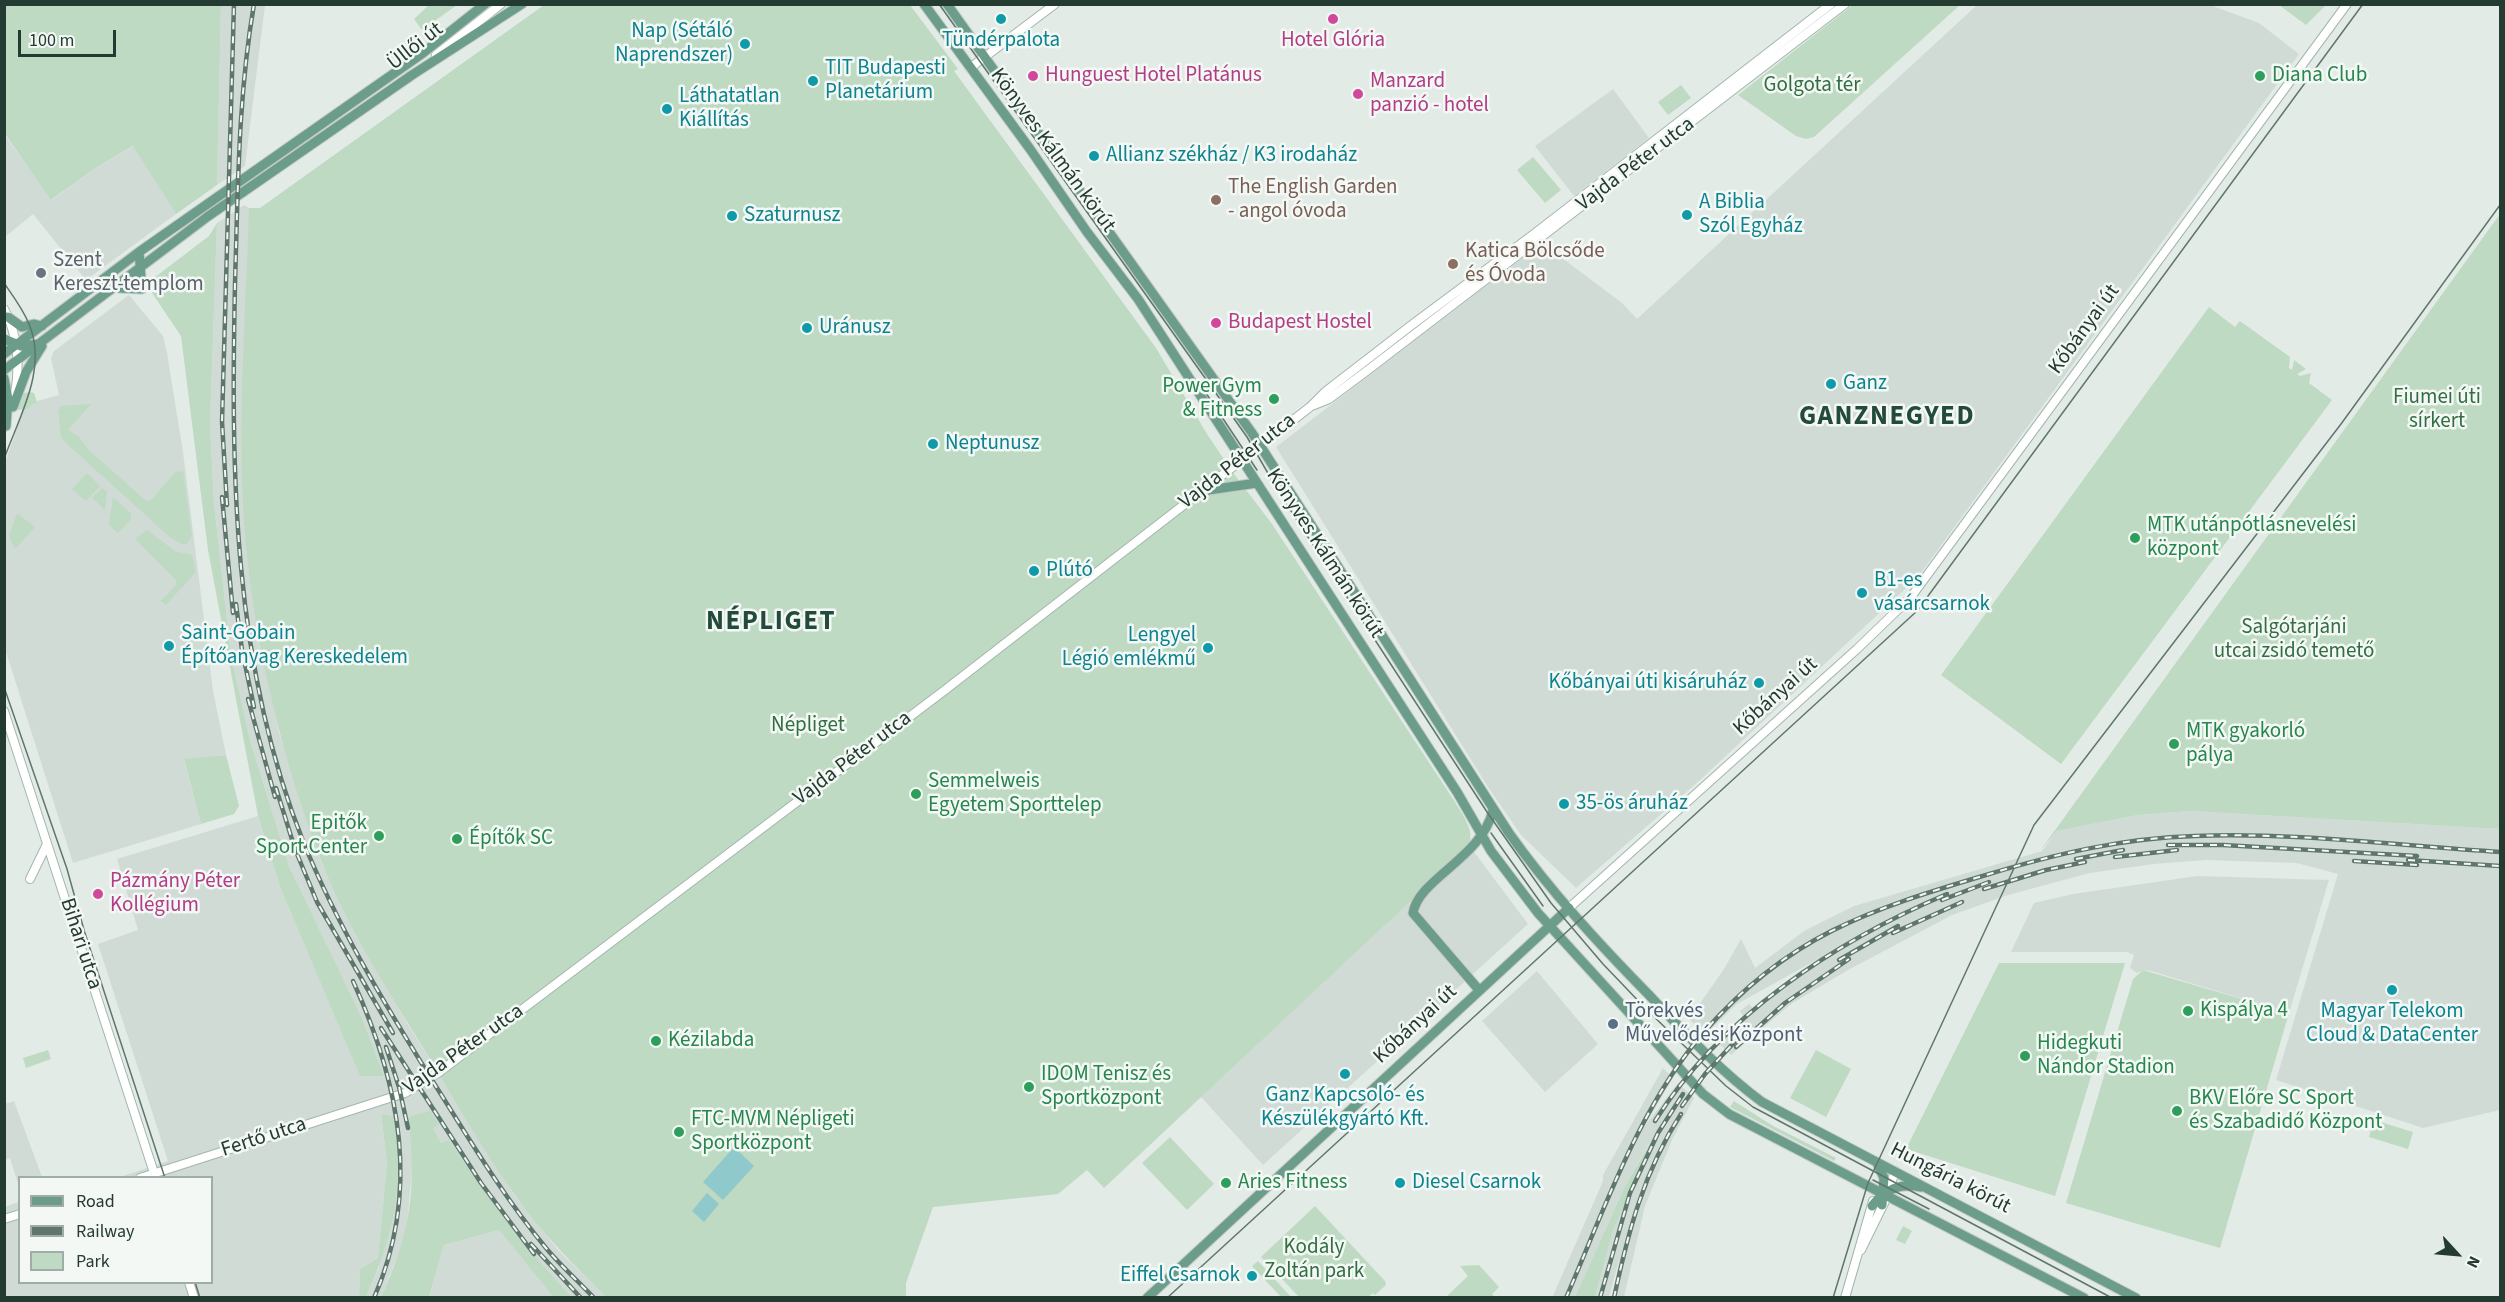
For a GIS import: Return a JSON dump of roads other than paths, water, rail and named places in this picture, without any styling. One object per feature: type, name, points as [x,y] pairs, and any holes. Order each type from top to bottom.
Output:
[{"type":"main road","points":[[423,54],[485,4]]},
{"type":"main road","points":[[412,75],[522,4]]},
{"type":"main road","name":"Könyves Kálmán körút","points":[[924,4],[1138,299],[1457,792],[1483,837],[1549,926],[1716,1105]]},
{"type":"main road","name":"Könyves Kálmán körút","points":[[947,4],[1260,445],[1493,810],[1542,879],[1673,1022],[1748,1092]]},
{"type":"main road","name":"Üllői út","points":[[4,354],[139,252],[423,54]]},
{"type":"main road","name":"Üllői út","points":[[4,370],[45,342],[207,217],[412,75]]},
{"type":"main road","points":[[116,288],[130,286],[142,289],[139,252]]},
{"type":"main road","points":[[6,313],[22,327],[34,324],[42,326]]},
{"type":"main road","points":[[4,339],[16,345],[34,346],[45,342]]},
{"type":"main road","points":[[13,407],[26,372],[45,342]]},
{"type":"main road","points":[[4,378],[8,399],[5,428]]},
{"type":"main road","points":[[1202,490],[1257,483]]},
{"type":"main road","points":[[1479,990],[1413,913],[1418,899],[1483,837],[1493,810]]},
{"type":"main road","name":"Kőbányai út","points":[[1146,1298],[1569,908]]},
{"type":"main road","name":"Hungária körút","points":[[1748,1092],[1797,1123],[1929,1188],[2136,1298]]},
{"type":"main road","name":"Hungária körút","points":[[1716,1105],[1739,1120],[2084,1298]]},
{"type":"main road","points":[[1873,1160],[1882,1171],[1884,1180],[1882,1194]]},
{"type":"main road","points":[[1873,1160],[1880,1170],[1878,1179],[1882,1194]]},
{"type":"main road","points":[[1884,1180],[1895,1171]]},
{"type":"main road","points":[[1872,1206],[1882,1194],[1908,1185],[1929,1188]]},
{"type":"street","points":[[474,25],[501,4]]},
{"type":"street","points":[[970,68],[1055,4]]},
{"type":"street","name":"Vajda Péter utca","points":[[388,1099],[405,1093],[458,1058],[945,690],[1310,407],[1324,392],[1534,234],[1831,4]]},
{"type":"street","name":"Vajda Péter utca","points":[[1310,407],[1329,399],[1364,373],[1845,4]]},
{"type":"street","name":"Kőbányai út","points":[[1569,908],[1857,649],[1911,597],[2347,4]]},
{"type":"street","name":"Üllői út","points":[[423,54],[474,25]]},
{"type":"street","name":"Üllői út","points":[[412,75],[474,25]]},
{"type":"street","points":[[5,428],[13,407],[18,361],[16,345],[6,313]]},
{"type":"street","name":"Bihari utca","points":[[4,711],[154,1175]]},
{"type":"street","points":[[30,879],[48,842]]},
{"type":"street","name":"Fertő utca","points":[[154,1175],[388,1099]]},
{"type":"street","points":[[1857,1256],[1867,1240],[1882,1194],[1895,1171]]},
{"type":"street","points":[[1845,1298],[1872,1206]]},
{"type":"water","points":[[734,1147],[754,1166],[723,1200],[703,1182]]},
{"type":"water","points":[[707,1193],[719,1204],[704,1222],[692,1211]]},
{"type":"tram line","points":[[939,4],[1247,437],[1280,494],[1487,812],[1551,903],[1603,964],[1726,1086],[1753,1107],[2112,1298]]},
{"type":"tram line","points":[[1167,1298],[1917,611],[2363,4]]},
{"type":"tram line","points":[[1833,1298],[1868,1183],[2034,825],[2341,424],[2500,205]]},
{"type":"tram line","points":[[4,283],[29,324],[34,341],[35,358],[24,410],[4,459]]},
{"type":"tram line","points":[[1204,390],[1257,470]]},
{"type":"tram line","points":[[4,687],[67,869],[84,930],[164,1176]]},
{"type":"tram line","points":[[1491,833],[1543,906]]},
{"type":"tram line","points":[[1873,1180],[1929,1209]]},
{"type":"tram line","points":[[196,1284],[200,1298]]},
{"type":"railway","points":[[227,505],[222,422],[234,4]]},
{"type":"railway","points":[[254,4],[245,74],[238,178],[234,354],[236,495],[249,636],[262,705],[280,774],[316,872],[362,963],[396,1022],[500,1187],[551,1254],[594,1298]]},
{"type":"railway","points":[[222,497],[233,613]]},
{"type":"railway","points":[[236,604],[242,650],[254,707]]},
{"type":"railway","points":[[248,699],[275,797]]},
{"type":"railway","points":[[276,788],[295,849],[317,902],[393,1033]]},
{"type":"railway","points":[[1566,1298],[1625,1159],[1660,1093],[1681,1061],[1735,999],[1799,949],[1832,931],[1904,901],[2012,867],[2089,848],[2142,840],[2195,836],[2271,836],[2500,852]]},
{"type":"railway","points":[[2168,845],[2223,845],[2417,856]]},
{"type":"railway","points":[[2076,859],[2123,850]]},
{"type":"railway","points":[[2115,857],[2177,850]]},
{"type":"railway","points":[[2408,860],[2500,866]]},
{"type":"railway","points":[[2354,861],[2417,865]]},
{"type":"railway","points":[[1984,889],[2046,870],[2085,862]]},
{"type":"railway","points":[[1942,900],[1989,882]]},
{"type":"railway","points":[[1655,1121],[1682,1083],[1713,1048],[1747,1015],[1784,986],[1823,959],[1864,935],[1947,894]]},
{"type":"railway","points":[[1893,933],[1962,902]]},
{"type":"railway","points":[[1839,960],[1898,926]]},
{"type":"railway","points":[[1736,1047],[1785,1003],[1849,959]]},
{"type":"railway","points":[[353,981],[383,1059],[393,1098],[399,1138],[400,1178],[397,1218],[389,1258],[374,1298]]},
{"type":"railway","points":[[381,1028],[481,1183],[534,1254]]},
{"type":"railway","points":[[1682,1106],[1705,1074],[1739,1037]]},
{"type":"railway","points":[[386,1047],[399,1087],[408,1128]]},
{"type":"railway","points":[[1600,1298],[1630,1193],[1658,1133],[1683,1094]]},
{"type":"railway","points":[[1614,1298],[1625,1249],[1647,1180],[1681,1114]]},
{"type":"railway","points":[[531,1244],[581,1298]]},
{"type":"place","name":"Tündérpalota","points":[[1001,19]]},
{"type":"place","name":"Hotel Glória","points":[[1333,19]]},
{"type":"place","name":"Nap (Sétáló Naprendszer)","points":[[745,44]]},
{"type":"place","name":"Hunguest Hotel Platánus","points":[[1033,76]]},
{"type":"place","name":"Diana Club","points":[[2260,76]]},
{"type":"place","name":"TIT Budapesti Planetárium","points":[[813,81]]},
{"type":"place","name":"Manzard panzió - hotel","points":[[1358,94]]},
{"type":"place","name":"Láthatatlan Kiállítás","points":[[667,109]]},
{"type":"place","name":"Allianz székház / K3 irodaház","points":[[1094,156]]},
{"type":"place","name":"The English Garden - angol óvoda","points":[[1216,200]]},
{"type":"place","name":"A Biblia Szól Egyház","points":[[1687,215]]},
{"type":"place","name":"Szaturnusz","points":[[732,216]]},
{"type":"place","name":"Katica Bölcsőde és Óvoda","points":[[1453,264]]},
{"type":"place","name":"Szent Kereszt-templom","points":[[41,273]]},
{"type":"place","name":"Budapest Hostel","points":[[1216,323]]},
{"type":"place","name":"Uránusz","points":[[807,328]]},
{"type":"place","name":"Ganz","points":[[1831,384]]},
{"type":"place","name":"Power Gym & Fitness","points":[[1274,399]]},
{"type":"place","name":"Neptunusz","points":[[933,444]]},
{"type":"place","name":"MTK utánpótlásnevelési központ","points":[[2135,538]]},
{"type":"place","name":"Plútó","points":[[1034,571]]},
{"type":"place","name":"B1-es vásárcsarnok","points":[[1862,593]]},
{"type":"place","name":"Saint-Gobain Építőanyag Kereskedelem","points":[[169,646]]},
{"type":"place","name":"Lengyel Légió emlékmű","points":[[1208,648]]},
{"type":"place","name":"Kőbányai úti kisáruház","points":[[1759,683]]},
{"type":"place","name":"MTK gyakorló pálya","points":[[2174,744]]},
{"type":"place","name":"Semmelweis Egyetem Sporttelep","points":[[916,794]]},
{"type":"place","name":"35-ös áruház","points":[[1564,804]]},
{"type":"place","name":"Epitők Sport Center","points":[[379,836]]},
{"type":"place","name":"Építők SC","points":[[457,839]]},
{"type":"place","name":"Pázmány Péter Kollégium","points":[[98,894]]},
{"type":"place","name":"Magyar Telekom Cloud & DataCenter","points":[[2392,990]]},
{"type":"place","name":"Kispálya 4","points":[[2188,1011]]},
{"type":"place","name":"Törekvés Művelődési Központ","points":[[1613,1024]]},
{"type":"place","name":"Kézilabda","points":[[656,1041]]},
{"type":"place","name":"Hidegkuti Nándor Stadion","points":[[2025,1056]]},
{"type":"place","name":"Ganz Kapcsoló- és Készülékgyártó Kft.","points":[[1345,1074]]},
{"type":"place","name":"IDOM Tenisz és Sportközpont","points":[[1029,1087]]},
{"type":"place","name":"BKV Előre SC Sport és Szabadidő Központ","points":[[2177,1111]]},
{"type":"place","name":"FTC-MVM Népligeti Sportközpont","points":[[679,1132]]},
{"type":"place","name":"Aries Fitness","points":[[1226,1183]]},
{"type":"place","name":"Diesel Csarnok","points":[[1400,1183]]},
{"type":"place","name":"Eiffel Csarnok","points":[[1252,1276]]},
{"type":"district","name":"GANZNEGYED","points":[[1887,418]]},
{"type":"district","name":"NÉPLIGET","points":[[771,623]]},
{"type":"park label","name":"Golgota tér","points":[[1812,86]]},
{"type":"park label","name":"Fiumei úti sírkert","points":[[2437,410]]},
{"type":"park label","name":"Salgótarjáni utcai zsidó temető","points":[[2294,640]]},
{"type":"park label","name":"Népliget","points":[[808,726]]},
{"type":"park label","name":"Kodály Zoltán park","points":[[1314,1260]]}]
